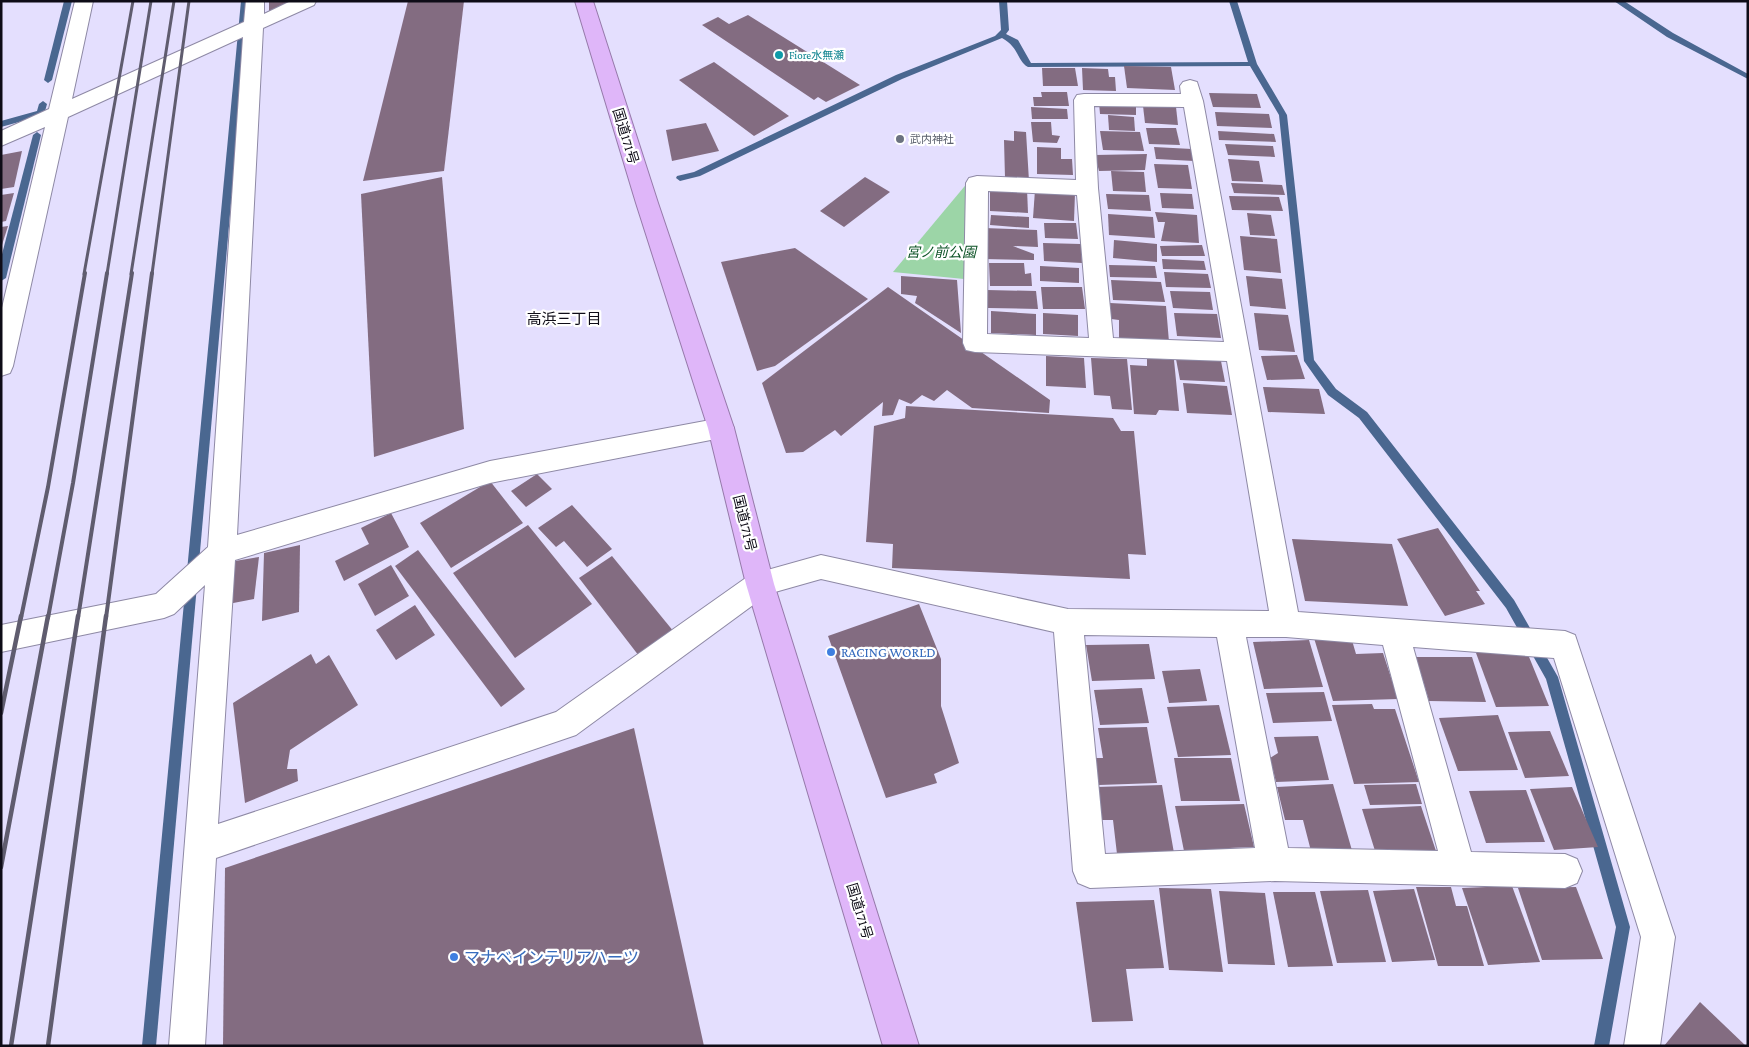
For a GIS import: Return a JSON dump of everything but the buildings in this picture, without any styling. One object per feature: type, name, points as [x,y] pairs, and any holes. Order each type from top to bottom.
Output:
[{"type":"highway","name":"国道171号","points":[[584,1],[647,203],[721,428],[760,584],[901,1046]]},
{"type":"street","points":[[1,366],[84,1]]},
{"type":"street","points":[[1,139],[60,113],[246,21],[307,1]]},
{"type":"street","points":[[187,1046],[200,847],[214,560],[246,21]]},
{"type":"street","points":[[1102,347],[1087,188],[1084,100],[1191,94],[1286,624]]},
{"type":"street","points":[[1087,188],[977,183],[975,343],[1237,352]]},
{"type":"street","points":[[1,639],[164,605],[214,560],[490,472],[721,428]]},
{"type":"street","points":[[200,847],[565,724],[760,584],[821,567],[1068,622],[1286,624],[1565,644],[1658,937],[1642,1046]]},
{"type":"street","points":[[1068,622],[1090,870],[1275,864],[1566,871]]},
{"type":"street","points":[[1228,623],[1275,864]]},
{"type":"street","points":[[1394,632],[1459,868]]},
{"type":"green space","name":"宮ノ前公園","points":[[969,181],[964,279],[893,272]]},
{"type":"waterway","points":[[48,80],[68,1]]},
{"type":"waterway","points":[[149,1046],[245,1]]},
{"type":"waterway","points":[[680,178],[697,174],[899,77],[998,38],[1005,30],[1003,1]]},
{"type":"waterway","points":[[1233,1],[1253,64]]},
{"type":"waterway","points":[[1618,1],[1670,35],[1748,77]]},
{"type":"waterway","points":[[1001,35],[1015,42],[1028,65],[1253,64]]},
{"type":"waterway","points":[[1253,64],[1283,115],[1309,361],[1332,392],[1345,404],[1363,415],[1510,604],[1552,677],[1623,927],[1601,1046]]},
{"type":"waterway","points":[[1,124],[41,113],[43,104]]},
{"type":"waterway","points":[[1,278],[37,135]]},
{"type":"railway","points":[[84,274],[133,1]]},
{"type":"railway","points":[[107,274],[151,1]]},
{"type":"railway","points":[[131,274],[174,1]]},
{"type":"railway","points":[[152,274],[189,1]]},
{"type":"railway","points":[[21,618],[48,487],[85,273]]},
{"type":"railway","points":[[48,618],[73,483],[107,273]]},
{"type":"railway","points":[[78,618],[132,273]]},
{"type":"railway","points":[[106,618],[152,273]]},
{"type":"railway","points":[[1,713],[21,616]]},
{"type":"railway","points":[[1,867],[48,616]]},
{"type":"railway","points":[[11,1046],[78,616]]},
{"type":"railway","points":[[48,1046],[106,616]]},
{"type":"place","name":"Fiore水無瀬","points":[[779,55]]},
{"type":"place","name":"武内神社","points":[[900,139]]},
{"type":"place","name":"RACING WORLD","points":[[831,652]]},
{"type":"place","name":"マナベインテリアハーツ","points":[[454,957]]},
{"type":"district","name":"高浜三丁目","points":[[564,319]]}]
